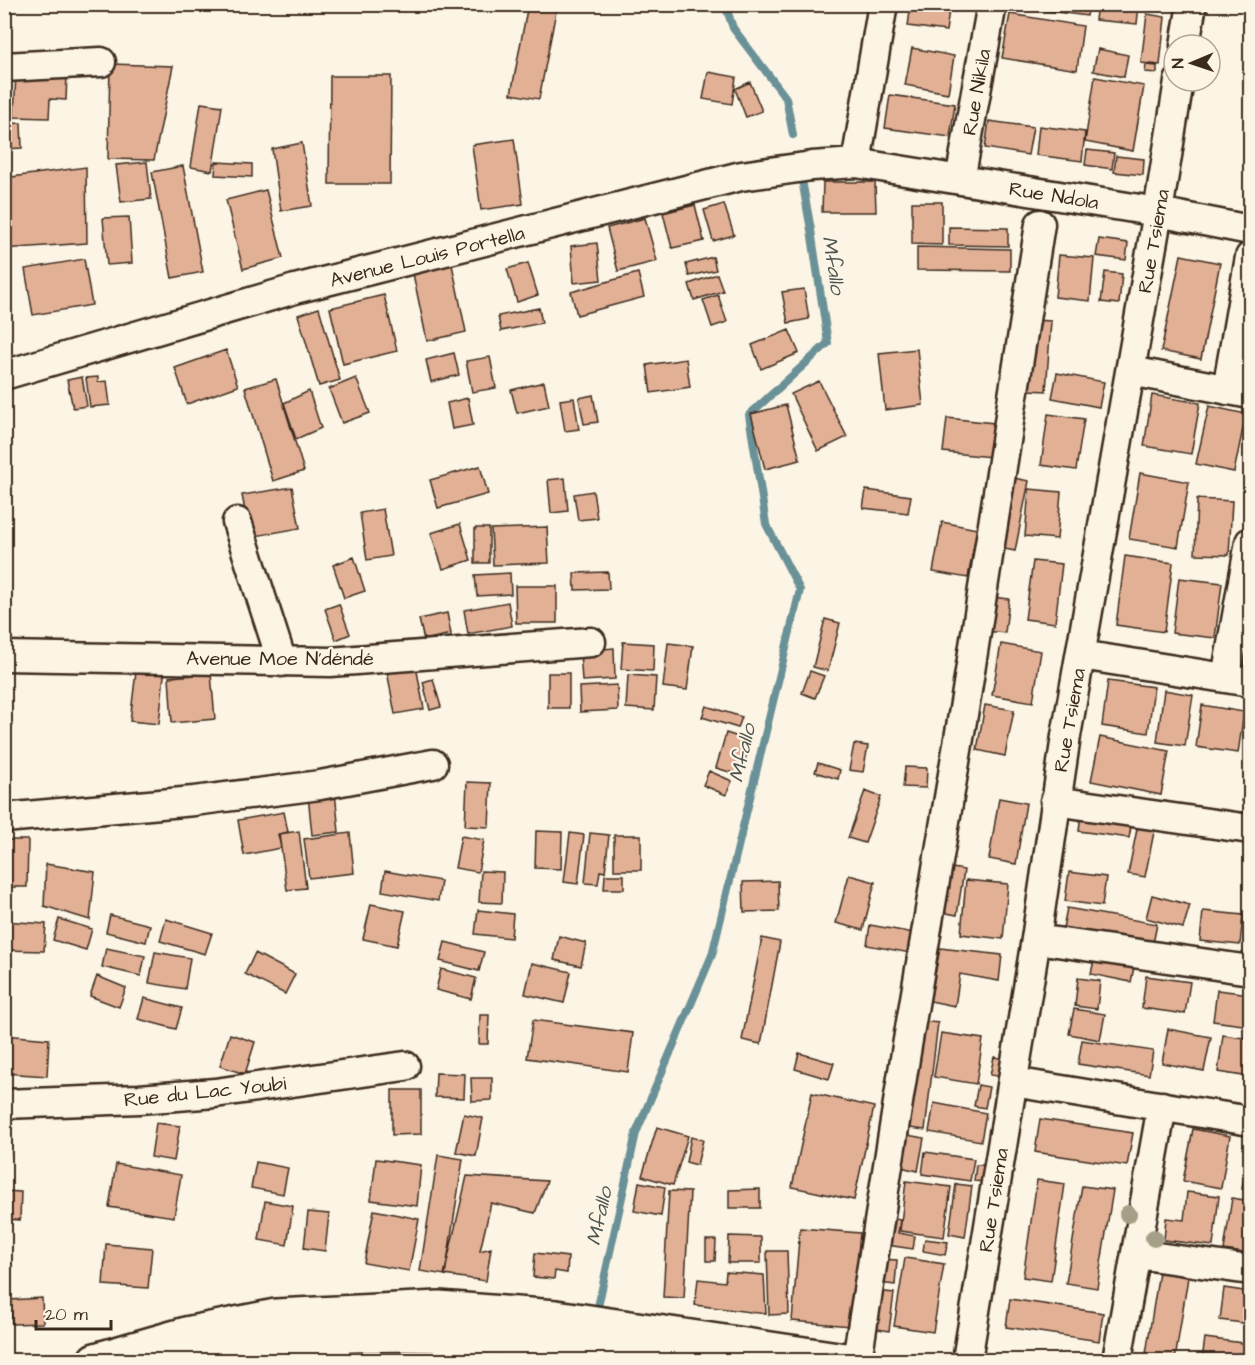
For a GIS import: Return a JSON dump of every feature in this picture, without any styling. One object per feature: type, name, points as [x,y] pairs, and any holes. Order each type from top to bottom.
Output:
[{"type":"street","points":[[856,163],[883,4]]},
{"type":"street","name":"Rue Nikila","points":[[960,180],[992,4]]},
{"type":"street","points":[[1187,33],[1192,4]]},
{"type":"street","points":[[4,67],[101,62]]},
{"type":"street","name":"Rue Tsiema","points":[[967,1360],[1036,939],[1055,801],[1131,371],[1177,93]]},
{"type":"street","name":"Rue Ndola","points":[[856,163],[1158,212],[1251,230]]},
{"type":"street","name":"Avenue Louis Portella","points":[[4,375],[295,290],[718,181],[812,166],[856,163]]},
{"type":"street","points":[[857,1360],[968,686],[1040,224]]},
{"type":"street","points":[[1131,371],[1239,392],[1251,257]]},
{"type":"street","points":[[237,522],[282,662]]},
{"type":"street","points":[[1081,655],[1238,680],[1251,542]]},
{"type":"street","name":"Avenue Moe N'déndé","points":[[4,656],[330,662],[591,642]]},
{"type":"street","points":[[4,818],[194,801],[320,786],[433,764]]},
{"type":"street","points":[[1055,801],[1251,829]]},
{"type":"street","points":[[1036,939],[1251,970]]},
{"type":"street","name":"Rue du Lac Youbi","points":[[4,1104],[139,1099],[215,1093],[405,1066]]},
{"type":"street","points":[[1013,1082],[1251,1120]]},
{"type":"street","points":[[1118,1360],[1162,1106]]},
{"type":"street","points":[[1136,1254],[1251,1270]]},
{"type":"street","points":[[95,1360],[186,1334],[276,1316],[439,1308],[556,1317],[845,1360]]},
{"type":"street","points":[[185,1360],[233,1349],[293,1340],[354,1335],[440,1334],[616,1351],[676,1360]]},
{"type":"building","points":[[8,4],[45,4],[45,7]]},
{"type":"building","points":[[528,4],[557,6],[539,99],[511,94]]},
{"type":"building","points":[[911,4],[950,4],[946,31],[908,26]]},
{"type":"building","points":[[1009,4],[1089,4],[1087,16],[1009,6]]},
{"type":"building","points":[[1097,4],[1139,4],[1137,24],[1095,20]]},
{"type":"building","points":[[1010,14],[1083,26],[1077,70],[1002,58]]},
{"type":"building","points":[[1147,14],[1165,17],[1160,65],[1141,63]]},
{"type":"building","points":[[912,48],[954,56],[948,93],[905,85]]},
{"type":"building","points":[[1098,49],[1128,55],[1124,77],[1093,71]]},
{"type":"building","points":[[110,64],[173,66],[154,160],[108,159]]},
{"type":"building","points":[[1146,65],[1157,66],[1157,73],[1145,72]]},
{"type":"building","points":[[16,71],[67,74],[66,100],[50,99],[49,118],[14,117]]},
{"type":"building","points":[[708,72],[736,77],[732,104],[703,99]]},
{"type":"building","points":[[330,76],[391,76],[390,184],[329,184]]},
{"type":"building","points":[[1095,77],[1144,86],[1133,151],[1085,142]]},
{"type":"building","points":[[750,82],[762,111],[746,117],[735,89]]},
{"type":"building","points":[[890,95],[955,104],[950,137],[885,128]]},
{"type":"building","points":[[201,103],[222,106],[212,171],[191,167]]},
{"type":"building","points":[[989,121],[1033,127],[1028,155],[985,148]]},
{"type":"building","points":[[21,123],[22,148],[4,149],[4,124]]},
{"type":"building","points":[[1039,126],[1085,132],[1082,161],[1036,155]]},
{"type":"building","points":[[514,139],[523,204],[481,210],[472,145]]},
{"type":"building","points":[[302,143],[312,206],[281,211],[272,149]]},
{"type":"building","points":[[1087,150],[1114,153],[1112,169],[1085,165]]},
{"type":"building","points":[[1116,156],[1144,159],[1143,175],[1114,172]]},
{"type":"building","points":[[147,162],[151,199],[121,202],[116,165]]},
{"type":"building","points":[[216,162],[252,164],[252,177],[215,175]]},
{"type":"building","points":[[183,166],[203,272],[172,278],[152,172]]},
{"type":"building","points":[[86,167],[87,243],[4,249],[4,178]]},
{"type":"building","points":[[823,182],[875,182],[876,212],[822,212]]},
{"type":"building","points":[[266,190],[283,258],[243,269],[226,200]]},
{"type":"building","points":[[912,202],[942,202],[942,245],[912,244]]},
{"type":"building","points":[[724,204],[734,235],[713,241],[704,210]]},
{"type":"building","points":[[695,205],[704,241],[672,248],[663,213]]},
{"type":"building","points":[[129,217],[132,263],[107,265],[103,218]]},
{"type":"building","points":[[645,218],[657,261],[618,271],[607,228]]},
{"type":"building","points":[[949,227],[1008,228],[1008,246],[949,245]]},
{"type":"building","points":[[1099,239],[1128,243],[1126,260],[1096,256]]},
{"type":"building","points":[[597,243],[601,280],[574,283],[571,246]]},
{"type":"building","points":[[917,247],[1010,249],[1010,271],[917,270]]},
{"type":"building","points":[[450,255],[466,332],[427,341],[411,264]]},
{"type":"building","points":[[1059,255],[1094,258],[1090,301],[1055,297]]},
{"type":"building","points":[[1181,255],[1220,263],[1201,359],[1161,351]]},
{"type":"building","points":[[713,257],[716,270],[689,276],[686,264]]},
{"type":"building","points":[[84,259],[92,305],[33,315],[25,269]]},
{"type":"building","points":[[528,263],[538,295],[517,302],[507,269]]},
{"type":"building","points":[[1105,272],[1122,274],[1119,304],[1101,302]]},
{"type":"building","points":[[638,273],[644,297],[577,315],[571,292]]},
{"type":"building","points":[[717,274],[723,291],[694,300],[689,284]]},
{"type":"building","points":[[804,289],[809,319],[788,323],[782,292]]},
{"type":"building","points":[[384,295],[397,351],[343,364],[330,308]]},
{"type":"building","points":[[718,295],[727,322],[712,327],[703,300]]},
{"type":"building","points":[[319,308],[340,380],[319,386],[298,315]]},
{"type":"building","points":[[539,308],[542,323],[501,331],[498,316]]},
{"type":"building","points":[[1033,320],[1051,321],[1046,391],[1029,390]]},
{"type":"building","points":[[789,330],[799,353],[761,369],[752,345]]},
{"type":"building","points":[[917,349],[923,405],[885,410],[879,353]]},
{"type":"building","points":[[226,350],[238,386],[187,404],[175,368]]},
{"type":"building","points":[[454,353],[459,375],[431,382],[426,360]]},
{"type":"building","points":[[490,357],[496,388],[472,392],[466,361]]},
{"type":"building","points":[[686,359],[690,387],[651,393],[647,365]]},
{"type":"building","points":[[1057,373],[1104,382],[1099,407],[1052,398]]},
{"type":"building","points":[[82,377],[87,406],[73,408],[67,380]]},
{"type":"building","points":[[98,377],[98,382],[107,381],[110,405],[90,407],[86,378]]},
{"type":"building","points":[[356,378],[370,413],[342,423],[329,389]]},
{"type":"building","points":[[276,379],[304,471],[273,481],[245,388]]},
{"type":"building","points":[[819,381],[847,437],[818,451],[791,394]]},
{"type":"building","points":[[544,382],[549,406],[517,413],[511,390]]},
{"type":"building","points":[[309,391],[321,428],[296,439],[284,403]]},
{"type":"building","points":[[593,395],[598,422],[584,424],[579,398]]},
{"type":"building","points":[[1152,395],[1200,403],[1191,454],[1144,446]]},
{"type":"building","points":[[468,398],[473,425],[452,429],[447,403]]},
{"type":"building","points":[[574,398],[579,429],[565,431],[560,400]]},
{"type":"building","points":[[786,405],[800,460],[765,469],[751,414]]},
{"type":"building","points":[[1209,406],[1246,414],[1234,472],[1196,464]]},
{"type":"building","points":[[1048,414],[1084,419],[1076,470],[1041,465]]},
{"type":"building","points":[[947,418],[994,423],[991,457],[943,452]]},
{"type":"building","points":[[480,466],[488,494],[438,508],[430,480]]},
{"type":"building","points":[[1140,473],[1189,482],[1178,547],[1129,539]]},
{"type":"building","points":[[565,478],[568,511],[551,513],[548,480]]},
{"type":"building","points":[[1014,478],[1029,481],[1015,551],[1000,548]]},
{"type":"building","points":[[292,487],[300,528],[250,537],[242,495]]},
{"type":"building","points":[[1029,489],[1061,492],[1057,539],[1025,536]]},
{"type":"building","points":[[866,490],[911,496],[908,513],[863,508]]},
{"type":"building","points":[[593,491],[597,518],[578,520],[574,494]]},
{"type":"building","points":[[1197,499],[1232,501],[1229,555],[1195,554]]},
{"type":"building","points":[[383,509],[391,556],[367,560],[360,513]]},
{"type":"building","points":[[942,522],[977,529],[968,578],[933,572]]},
{"type":"building","points":[[460,524],[471,560],[443,569],[431,533]]},
{"type":"building","points":[[547,527],[549,563],[493,565],[491,529]]},
{"type":"building","points":[[475,528],[489,528],[489,563],[475,563]]},
{"type":"building","points":[[1125,556],[1173,563],[1164,632],[1116,625]]},
{"type":"building","points":[[354,557],[365,591],[344,598],[333,565]]},
{"type":"building","points":[[1033,561],[1062,564],[1055,623],[1025,619]]},
{"type":"building","points":[[608,572],[609,589],[575,590],[574,573]]},
{"type":"building","points":[[510,573],[511,594],[477,596],[475,575]]},
{"type":"building","points":[[1179,578],[1222,583],[1215,638],[1172,633]]},
{"type":"building","points":[[515,586],[557,586],[557,623],[516,623]]},
{"type":"building","points":[[991,597],[1009,599],[1005,633],[986,631]]},
{"type":"building","points":[[508,602],[512,626],[468,634],[464,610]]},
{"type":"building","points":[[339,604],[350,634],[336,640],[325,609]]},
{"type":"building","points":[[447,613],[451,634],[424,640],[419,619]]},
{"type":"building","points":[[825,619],[840,623],[828,671],[813,667]]},
{"type":"building","points":[[623,642],[654,644],[653,671],[621,669]]},
{"type":"building","points":[[668,643],[693,646],[687,690],[663,687]]},
{"type":"building","points":[[1001,644],[1041,651],[1033,702],[992,695]]},
{"type":"building","points":[[614,648],[615,679],[582,681],[580,651]]},
{"type":"building","points":[[137,663],[165,666],[159,724],[130,721]]},
{"type":"building","points":[[416,666],[424,709],[395,714],[387,671]]},
{"type":"building","points":[[810,671],[824,676],[815,698],[802,693]]},
{"type":"building","points":[[548,673],[569,673],[569,708],[548,708]]},
{"type":"building","points":[[211,674],[215,719],[172,723],[169,677]]},
{"type":"building","points":[[628,675],[656,677],[654,710],[626,708]]},
{"type":"building","points":[[433,679],[441,707],[430,710],[423,682]]},
{"type":"building","points":[[1108,681],[1154,687],[1148,733],[1102,726]]},
{"type":"building","points":[[617,685],[618,710],[580,712],[579,687]]},
{"type":"building","points":[[1164,690],[1193,695],[1185,746],[1157,742]]},
{"type":"building","points":[[985,705],[1014,710],[1005,756],[977,750]]},
{"type":"building","points":[[1202,705],[1244,712],[1238,753],[1196,747]]},
{"type":"building","points":[[706,706],[742,717],[738,728],[702,717]]},
{"type":"building","points":[[726,733],[751,741],[740,775],[716,768]]},
{"type":"building","points":[[1100,737],[1169,751],[1161,795],[1091,781]]},
{"type":"building","points":[[854,744],[868,746],[863,772],[849,770]]},
{"type":"building","points":[[818,763],[840,770],[838,779],[815,772]]},
{"type":"building","points":[[1247,766],[1250,766],[1250,802],[1242,801]]},
{"type":"building","points":[[905,767],[927,768],[926,788],[903,787]]},
{"type":"building","points":[[709,771],[732,781],[726,795],[703,785]]},
{"type":"building","points":[[467,782],[491,783],[489,827],[465,826]]},
{"type":"building","points":[[865,791],[881,797],[865,843],[848,838]]},
{"type":"building","points":[[335,792],[339,832],[312,835],[308,795]]},
{"type":"building","points":[[999,798],[1026,803],[1016,864],[989,859]]},
{"type":"building","points":[[284,812],[288,832],[278,834],[281,848],[244,855],[238,820]]},
{"type":"building","points":[[1081,814],[1132,821],[1129,838],[1079,831]]},
{"type":"building","points":[[1138,824],[1155,827],[1145,877],[1128,874]]},
{"type":"building","points":[[299,831],[306,888],[287,890],[279,834]]},
{"type":"building","points":[[536,831],[562,832],[561,869],[535,868]]},
{"type":"building","points":[[350,833],[354,873],[309,878],[304,839]]},
{"type":"building","points":[[570,833],[584,835],[578,884],[564,882]]},
{"type":"building","points":[[590,833],[609,835],[605,872],[600,871],[598,884],[585,883]]},
{"type":"building","points":[[614,835],[641,835],[641,870],[614,870]]},
{"type":"building","points":[[461,836],[484,840],[478,872],[455,868]]},
{"type":"building","points":[[4,840],[28,840],[27,887],[4,887]]},
{"type":"building","points":[[46,864],[95,872],[90,920],[44,906]]},
{"type":"building","points":[[947,867],[964,870],[957,915],[941,912]]},
{"type":"building","points":[[385,871],[441,881],[438,901],[382,891]]},
{"type":"building","points":[[481,871],[503,872],[502,903],[479,902]]},
{"type":"building","points":[[1069,872],[1106,877],[1102,906],[1065,901]]},
{"type":"building","points":[[605,875],[624,875],[624,889],[604,889]]},
{"type":"building","points":[[849,875],[875,882],[863,930],[836,923]]},
{"type":"building","points":[[966,880],[1008,884],[1003,939],[961,934]]},
{"type":"building","points":[[778,881],[779,911],[744,912],[743,882]]},
{"type":"building","points":[[1152,895],[1190,905],[1183,928],[1146,918]]},
{"type":"building","points":[[371,904],[405,911],[397,946],[363,939]]},
{"type":"building","points":[[1067,908],[1157,924],[1153,944],[1063,928]]},
{"type":"building","points":[[478,910],[513,914],[511,938],[475,934]]},
{"type":"building","points":[[1203,911],[1243,915],[1240,945],[1200,941]]},
{"type":"building","points":[[110,915],[150,925],[146,942],[106,932]]},
{"type":"building","points":[[59,919],[92,929],[86,950],[53,940]]},
{"type":"building","points":[[166,919],[212,933],[205,954],[160,941]]},
{"type":"building","points":[[4,921],[46,924],[44,951],[4,950]]},
{"type":"building","points":[[870,925],[914,933],[910,953],[867,945]]},
{"type":"building","points":[[559,936],[586,943],[581,966],[554,960]]},
{"type":"building","points":[[762,938],[780,942],[761,1044],[742,1040]]},
{"type":"building","points":[[445,942],[484,952],[479,971],[440,961]]},
{"type":"building","points":[[106,948],[145,956],[141,976],[102,967]]},
{"type":"building","points":[[940,948],[1002,955],[999,981],[960,974],[955,1006],[930,1001]]},
{"type":"building","points":[[155,952],[190,958],[185,989],[149,983]]},
{"type":"building","points":[[255,953],[295,974],[285,994],[245,974]]},
{"type":"building","points":[[1095,955],[1135,962],[1131,982],[1091,974]]},
{"type":"building","points":[[532,963],[571,972],[564,1003],[525,994]]},
{"type":"building","points":[[441,969],[476,978],[471,999],[436,990]]},
{"type":"building","points":[[97,976],[126,988],[119,1007],[90,996]]},
{"type":"building","points":[[1146,976],[1190,982],[1185,1014],[1142,1008]]},
{"type":"building","points":[[1078,978],[1100,981],[1097,1009],[1075,1006]]},
{"type":"building","points":[[1217,990],[1250,994],[1250,1026],[1213,1021]]},
{"type":"building","points":[[144,998],[182,1008],[176,1029],[138,1019]]},
{"type":"building","points":[[1074,1009],[1105,1014],[1100,1040],[1069,1034]]},
{"type":"building","points":[[480,1015],[489,1015],[488,1044],[479,1044]]},
{"type":"building","points":[[533,1020],[633,1033],[628,1072],[527,1058]]},
{"type":"building","points":[[915,1020],[938,1023],[925,1130],[902,1127]]},
{"type":"building","points":[[1168,1029],[1211,1037],[1204,1071],[1162,1063]]},
{"type":"building","points":[[941,1033],[983,1039],[976,1084],[934,1077]]},
{"type":"building","points":[[230,1034],[255,1042],[245,1074],[220,1066]]},
{"type":"building","points":[[4,1035],[49,1039],[47,1076],[4,1073]]},
{"type":"building","points":[[1223,1035],[1250,1039],[1250,1077],[1218,1072]]},
{"type":"building","points":[[1082,1040],[1153,1051],[1149,1075],[1078,1064]]},
{"type":"building","points":[[799,1053],[834,1063],[829,1079],[795,1069]]},
{"type":"building","points":[[994,1057],[1006,1059],[1003,1077],[990,1075]]},
{"type":"building","points":[[436,1073],[465,1074],[464,1098],[435,1097]]},
{"type":"building","points":[[471,1078],[492,1078],[492,1100],[472,1101]]},
{"type":"building","points":[[978,1085],[989,1087],[985,1108],[974,1106]]},
{"type":"building","points":[[392,1090],[421,1090],[421,1134],[392,1135]]},
{"type":"building","points":[[812,1093],[874,1107],[854,1200],[792,1187]]},
{"type":"building","points":[[934,1103],[986,1113],[981,1141],[929,1132]]},
{"type":"building","points":[[4,1114],[12,1115],[9,1156],[4,1156]]},
{"type":"building","points":[[464,1114],[483,1118],[476,1156],[456,1152]]},
{"type":"building","points":[[1040,1119],[1133,1133],[1127,1166],[1035,1152]]},
{"type":"building","points":[[156,1123],[180,1126],[174,1161],[151,1157]]},
{"type":"building","points":[[657,1127],[688,1136],[673,1185],[642,1176]]},
{"type":"building","points":[[1193,1129],[1230,1136],[1221,1188],[1183,1181]]},
{"type":"building","points":[[902,1134],[924,1138],[918,1171],[896,1166]]},
{"type":"building","points":[[691,1137],[703,1140],[697,1165],[686,1162]]},
{"type":"building","points":[[1250,1138],[1250,1191],[1242,1189]]},
{"type":"building","points":[[925,1152],[974,1159],[970,1181],[922,1174]]},
{"type":"building","points":[[438,1155],[463,1159],[445,1275],[420,1271]]},
{"type":"building","points":[[376,1159],[421,1165],[417,1206],[371,1200]]},
{"type":"building","points":[[256,1162],[288,1168],[283,1194],[251,1188]]},
{"type":"building","points":[[116,1164],[181,1175],[174,1217],[109,1207]]},
{"type":"building","points":[[976,1165],[986,1165],[985,1182],[974,1181]]},
{"type":"building","points":[[467,1176],[547,1181],[535,1213],[491,1203],[480,1251],[491,1248],[486,1281],[444,1275]]},
{"type":"building","points":[[1037,1180],[1065,1184],[1051,1281],[1023,1277]]},
{"type":"building","points":[[906,1181],[951,1187],[944,1237],[900,1231]]},
{"type":"building","points":[[639,1182],[665,1187],[661,1216],[634,1211]]},
{"type":"building","points":[[956,1184],[972,1186],[965,1237],[949,1234]]},
{"type":"building","points":[[1082,1186],[1113,1190],[1097,1288],[1066,1283]]},
{"type":"building","points":[[760,1189],[760,1208],[729,1208],[729,1190]]},
{"type":"building","points":[[4,1191],[21,1192],[20,1220],[4,1219]]},
{"type":"building","points":[[669,1191],[690,1192],[684,1298],[663,1297]]},
{"type":"building","points":[[1187,1192],[1219,1196],[1213,1246],[1164,1240],[1166,1218],[1184,1220]]},
{"type":"building","points":[[1232,1198],[1250,1201],[1250,1254],[1224,1250]]},
{"type":"building","points":[[265,1201],[293,1206],[287,1245],[259,1240]]},
{"type":"building","points":[[374,1210],[419,1219],[409,1271],[364,1263]]},
{"type":"building","points":[[308,1212],[329,1214],[325,1251],[304,1248]]},
{"type":"building","points":[[891,1218],[900,1220],[898,1233],[915,1236],[913,1249],[887,1245]]},
{"type":"building","points":[[800,1228],[860,1233],[851,1326],[792,1321]]},
{"type":"building","points":[[729,1236],[761,1237],[761,1263],[728,1263]]},
{"type":"building","points":[[925,1239],[948,1242],[945,1255],[923,1251]]},
{"type":"building","points":[[706,1240],[716,1240],[715,1261],[706,1261]]},
{"type":"building","points":[[106,1244],[152,1248],[148,1288],[103,1285]]},
{"type":"building","points":[[767,1251],[787,1251],[789,1314],[769,1315]]},
{"type":"building","points":[[535,1253],[568,1257],[567,1273],[555,1271],[554,1279],[533,1277]]},
{"type":"building","points":[[905,1258],[944,1264],[933,1332],[894,1326]]},
{"type":"building","points":[[881,1259],[897,1260],[895,1285],[879,1283]]},
{"type":"building","points":[[4,1270],[11,1270],[11,1291],[4,1291]]},
{"type":"building","points":[[726,1272],[764,1275],[766,1314],[695,1305],[698,1279],[725,1282]]},
{"type":"building","points":[[1159,1272],[1188,1277],[1175,1360],[1145,1360]]},
{"type":"building","points":[[1224,1288],[1250,1292],[1250,1324],[1220,1320]]},
{"type":"building","points":[[876,1291],[894,1293],[889,1331],[872,1328]]},
{"type":"building","points":[[42,1298],[43,1323],[12,1324],[10,1300]]},
{"type":"building","points":[[1010,1299],[1103,1313],[1099,1341],[1006,1327]]},
{"type":"building","points":[[1205,1338],[1250,1344],[1250,1360],[1202,1360]]},
{"type":"building","points":[[399,1345],[431,1348],[430,1360],[398,1360]]},
{"type":"waterway","name":"Mfallo","points":[[725,4],[733,28],[786,98],[793,135]]},
{"type":"waterway","name":"Mfallo","points":[[596,1316],[636,1133],[712,955],[800,590],[766,524],[749,415],[828,343],[802,180]]}]
